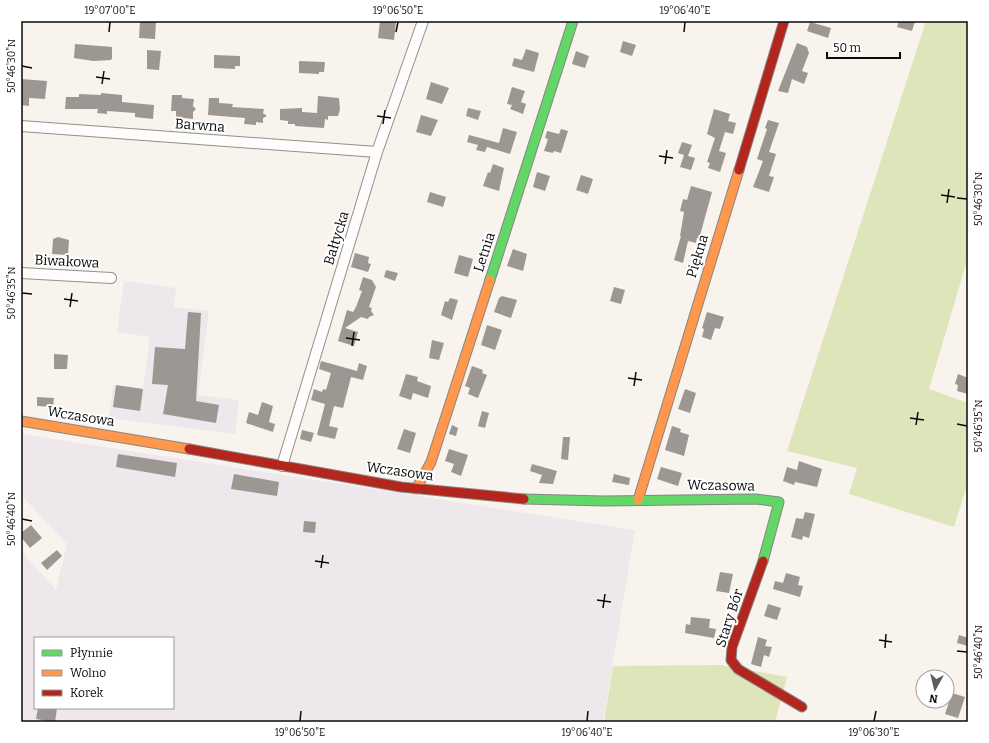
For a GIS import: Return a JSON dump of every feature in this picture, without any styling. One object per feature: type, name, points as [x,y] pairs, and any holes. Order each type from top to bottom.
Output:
[{"type":"street","name":"Bałtycka","points":[[282,466],[378,152],[423,21]]},
{"type":"street","name":"Letnia","points":[[416,489],[431,462],[573,21]]},
{"type":"street","name":"Piękna","points":[[638,500],[784,21]]},
{"type":"street","name":"Barwna","points":[[21,126],[378,152]]},
{"type":"street","name":"Biwakowa","points":[[21,273],[111,278]]},
{"type":"street","name":"Wczasowa","points":[[21,421],[416,489],[532,500],[749,499],[779,502]]},
{"type":"street","name":"Stary Bór","points":[[779,502],[764,558],[732,648],[731,660],[738,669],[802,707]]},
{"type":"shaded area","points":[[124,281],[176,288],[174,307],[209,311],[198,395],[239,400],[235,434],[109,418],[113,386],[143,389],[150,337],[117,332]]},
{"type":"shaded area","points":[[21,434],[635,530],[603,722],[21,722],[21,551],[56,590],[67,544],[21,495]]},
{"type":"green space","points":[[926,21],[968,21],[968,257],[929,389],[968,403],[968,482],[954,527],[849,494],[857,468],[787,451]]},
{"type":"green space","points":[[721,665],[787,677],[775,722],[604,722],[613,666]]},
{"type":"building","points":[[140,21],[156,21],[155,39],[139,38]]},
{"type":"building","points":[[380,21],[396,22],[394,40],[378,38]]},
{"type":"building","points":[[899,21],[915,21],[912,31],[897,27]]},
{"type":"building","points":[[810,22],[831,28],[828,38],[807,31]]},
{"type":"building","points":[[623,41],[636,45],[632,56],[620,52]]},
{"type":"building","points":[[797,43],[807,47],[809,53],[802,71],[808,73],[804,84],[792,79],[788,93],[778,91]]},
{"type":"building","points":[[75,44],[112,47],[112,58],[111,60],[93,61],[74,58]]},
{"type":"building","points":[[526,49],[539,53],[534,72],[512,66],[514,58],[522,60]]},
{"type":"building","points":[[147,50],[161,51],[159,70],[147,69]]},
{"type":"building","points":[[576,51],[589,56],[585,68],[572,64]]},
{"type":"building","points":[[214,55],[240,56],[240,66],[235,66],[235,69],[214,68]]},
{"type":"building","points":[[299,61],[325,62],[324,72],[319,72],[319,74],[299,73]]},
{"type":"building","points":[[21,79],[47,81],[45,99],[29,98],[29,106],[21,105]]},
{"type":"building","points":[[431,82],[449,88],[442,104],[426,99]]},
{"type":"building","points":[[512,87],[525,91],[521,102],[526,104],[523,114],[510,109],[512,105],[507,104]]},
{"type":"building","points":[[101,93],[122,95],[122,102],[154,105],[153,119],[135,117],[135,113],[107,111],[107,114],[97,113],[98,109],[65,109],[66,97],[79,97],[79,94],[101,95]]},
{"type":"building","points":[[172,95],[182,95],[182,98],[194,99],[193,106],[196,109],[193,112],[193,119],[176,117],[176,111],[171,111]]},
{"type":"building","points":[[318,96],[339,98],[340,109],[338,116],[328,116],[328,120],[325,119],[324,128],[295,126],[295,124],[288,124],[288,121],[280,120],[280,109],[302,108],[302,112],[317,113]]},
{"type":"building","points":[[209,98],[219,98],[219,103],[233,104],[232,107],[264,109],[263,113],[267,116],[263,118],[263,123],[256,122],[256,125],[244,124],[245,118],[208,115]]},
{"type":"building","points":[[468,108],[481,111],[478,120],[466,116]]},
{"type":"building","points":[[714,109],[730,114],[728,121],[736,123],[733,134],[725,132],[719,151],[726,153],[720,172],[708,168],[710,163],[707,162],[715,138],[707,134]]},
{"type":"building","points":[[421,115],[438,120],[431,136],[416,132]]},
{"type":"building","points":[[768,120],[779,123],[769,152],[776,154],[769,176],[774,177],[769,192],[753,187],[763,161],[757,159],[767,129],[765,128]]},
{"type":"building","points":[[503,128],[517,132],[510,154],[487,147],[485,152],[476,150],[478,145],[467,142],[469,135],[499,143]]},
{"type":"building","points":[[561,129],[568,131],[561,153],[544,151],[548,139],[545,138],[547,131],[559,134]]},
{"type":"building","points":[[682,142],[692,145],[688,156],[695,158],[691,170],[680,167],[684,155],[678,153]]},
{"type":"building","points":[[493,164],[504,168],[499,191],[483,186],[488,172],[490,173]]},
{"type":"building","points":[[537,172],[550,176],[545,191],[533,187]]},
{"type":"building","points":[[581,175],[593,179],[588,194],[576,190]]},
{"type":"building","points":[[691,186],[712,192],[699,239],[697,238],[696,243],[688,241],[683,263],[674,260],[681,236],[684,212],[680,211],[683,199],[687,200]]},
{"type":"building","points":[[430,192],[446,197],[443,207],[427,202]]},
{"type":"building","points":[[58,237],[69,240],[68,255],[52,254],[53,239]]},
{"type":"building","points":[[513,249],[527,254],[523,271],[507,266]]},
{"type":"building","points":[[355,253],[369,257],[368,263],[371,264],[368,272],[351,267]]},
{"type":"building","points":[[459,255],[473,259],[468,277],[454,273]]},
{"type":"building","points":[[386,270],[398,273],[395,281],[384,277]]},
{"type":"building","points":[[363,277],[372,280],[376,287],[369,307],[372,308],[371,311],[374,315],[368,319],[361,317],[345,328],[358,332],[354,346],[338,341],[347,310],[353,312],[356,307],[362,291],[359,290]]},
{"type":"building","points":[[614,287],[625,290],[621,304],[610,301]]},
{"type":"building","points":[[502,296],[517,300],[511,318],[494,312],[499,298]]},
{"type":"building","points":[[450,298],[458,300],[452,320],[441,315],[445,301],[448,302]]},
{"type":"building","points":[[188,312],[201,313],[196,401],[219,405],[216,423],[163,414],[168,385],[152,384],[155,347],[185,349]]},
{"type":"building","points":[[707,312],[724,317],[720,329],[715,328],[711,340],[702,337],[704,329],[702,328]]},
{"type":"building","points":[[487,325],[502,330],[495,350],[481,345]]},
{"type":"building","points":[[432,340],[444,343],[439,360],[429,358]]},
{"type":"building","points":[[54,354],[68,355],[67,369],[54,369]]},
{"type":"building","points":[[321,361],[357,371],[359,363],[367,366],[363,380],[351,377],[343,408],[334,406],[329,426],[338,428],[335,439],[317,435],[325,404],[311,400],[314,389],[322,392],[323,389],[326,390],[331,373],[319,369]]},
{"type":"building","points":[[472,366],[483,370],[482,373],[487,375],[478,398],[468,394],[470,388],[465,386]]},
{"type":"building","points":[[406,374],[418,377],[417,381],[431,386],[428,398],[413,393],[411,400],[399,396]]},
{"type":"building","points":[[958,374],[968,378],[968,394],[957,391],[958,385],[955,384]]},
{"type":"building","points":[[116,385],[143,389],[140,411],[113,407]]},
{"type":"building","points":[[685,389],[696,393],[690,413],[678,409]]},
{"type":"building","points":[[37,397],[54,398],[53,407],[37,406]]},
{"type":"building","points":[[262,402],[273,406],[269,422],[275,424],[273,432],[246,423],[249,412],[258,415]]},
{"type":"building","points":[[482,411],[489,413],[485,428],[478,426]]},
{"type":"building","points":[[452,425],[458,428],[456,436],[449,434]]},
{"type":"building","points":[[672,426],[681,429],[680,432],[689,435],[684,456],[665,450]]},
{"type":"building","points":[[404,429],[416,433],[410,453],[397,449]]},
{"type":"building","points":[[302,430],[314,433],[311,442],[300,439]]},
{"type":"building","points":[[563,437],[570,437],[568,460],[561,459]]},
{"type":"building","points":[[449,449],[468,455],[461,476],[451,472],[454,464],[445,461]]},
{"type":"building","points":[[118,454],[177,463],[175,477],[116,467]]},
{"type":"building","points":[[799,461],[822,469],[817,487],[795,482],[794,485],[783,481],[787,467],[797,470]]},
{"type":"building","points":[[532,464],[557,471],[553,484],[539,483],[542,475],[530,471]]},
{"type":"building","points":[[661,467],[682,473],[678,486],[657,479]]},
{"type":"building","points":[[234,474],[279,482],[277,496],[231,489]]},
{"type":"building","points":[[614,474],[630,478],[629,485],[612,482]]},
{"type":"building","points":[[805,512],[815,514],[809,538],[803,536],[802,540],[791,537],[796,518],[803,519]]},
{"type":"building","points":[[304,521],[316,522],[315,533],[303,532]]},
{"type":"building","points":[[31,525],[42,538],[30,548],[21,537],[21,533]]},
{"type":"building","points":[[57,550],[62,556],[47,570],[41,563]]},
{"type":"building","points":[[720,572],[733,574],[729,593],[716,591]]},
{"type":"building","points":[[786,573],[800,577],[798,585],[803,586],[800,597],[773,589],[775,581],[783,583]]},
{"type":"building","points":[[768,604],[781,608],[777,620],[764,616]]},
{"type":"building","points":[[691,617],[710,619],[709,628],[716,629],[714,638],[685,633],[686,624],[690,625]]},
{"type":"building","points":[[959,635],[968,638],[968,646],[957,643]]},
{"type":"building","points":[[758,637],[767,640],[765,646],[772,647],[769,657],[764,655],[761,667],[751,664]]},
{"type":"building","points":[[955,694],[965,697],[958,718],[945,714],[947,709],[955,709]]},
{"type":"building","points":[[38,709],[57,709],[55,722],[36,719]]},
{"type":"traffic: fast","points":[[490,280],[573,21]]},
{"type":"traffic: fast","points":[[524,499],[604,501],[756,499],[779,502],[763,561]]},
{"type":"traffic: slow","points":[[638,500],[739,170]]},
{"type":"traffic: slow","points":[[416,489],[431,462],[490,280]]},
{"type":"traffic: slow","points":[[21,421],[189,449]]},
{"type":"traffic: jam","points":[[739,170],[784,21]]},
{"type":"traffic: jam","points":[[189,449],[401,487],[524,499]]},
{"type":"traffic: jam","points":[[763,561],[732,647],[731,660],[738,669],[802,707]]}]
